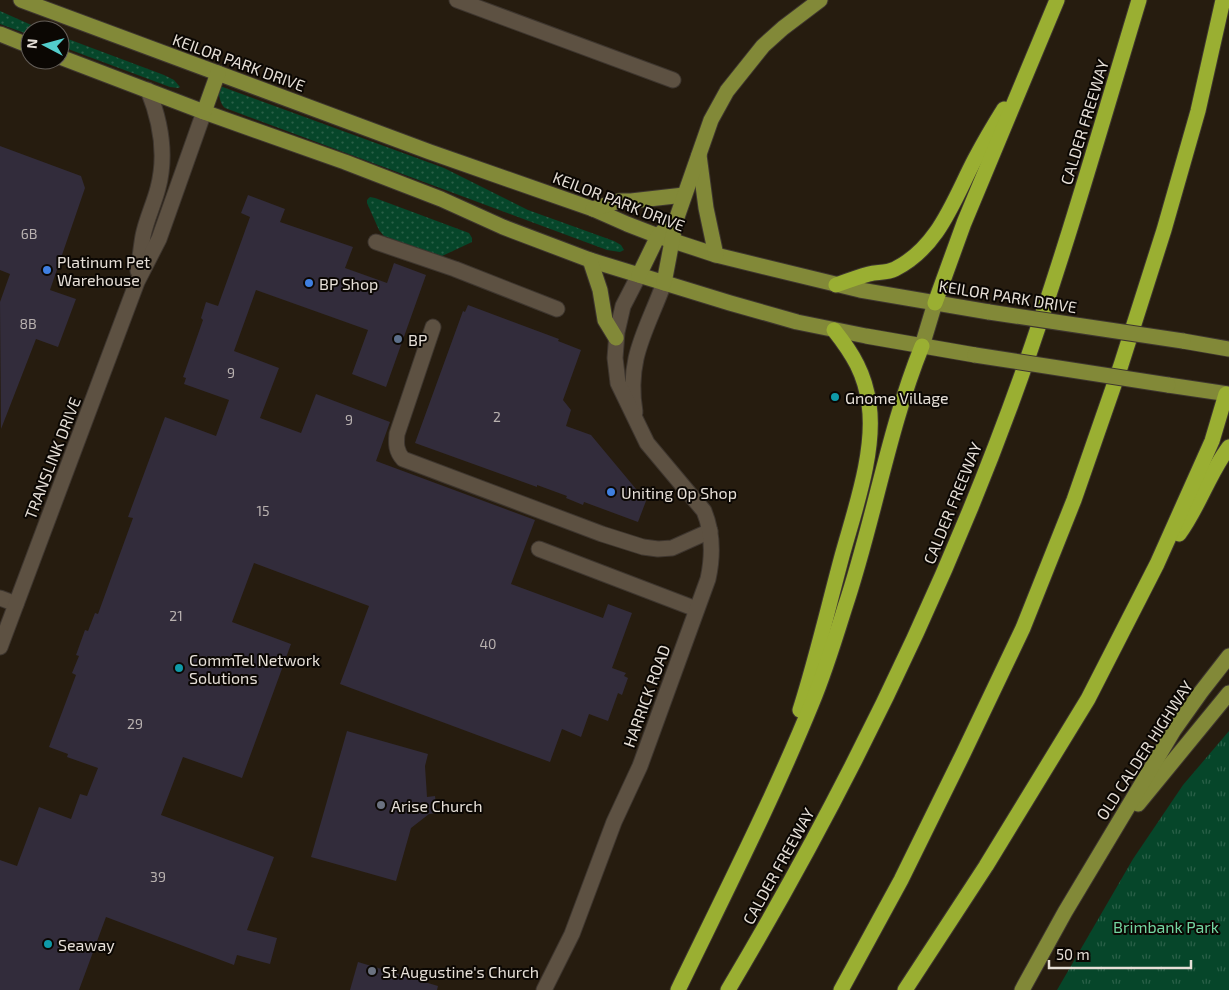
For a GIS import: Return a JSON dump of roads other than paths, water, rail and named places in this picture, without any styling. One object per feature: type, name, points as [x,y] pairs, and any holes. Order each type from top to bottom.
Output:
[{"type":"highway","points":[[935,303],[960,232],[1057,0]]},
{"type":"highway","name":"CALDER FREEWAY","points":[[728,990],[805,856],[885,700],[963,526],[1020,379],[1049,295],[1138,0]]},
{"type":"highway","points":[[1198,111],[1223,0]]},
{"type":"highway","points":[[841,990],[901,880],[1023,628],[1074,500],[1118,374],[1164,230],[1229,12]]},
{"type":"highway","points":[[836,285],[896,268],[910,260],[934,236],[945,220],[975,159],[1035,53]]},
{"type":"highway","points":[[773,792],[801,706],[860,490],[868,452],[870,406],[861,371],[834,330]]},
{"type":"highway","points":[[678,990],[773,792],[813,701],[846,605],[900,411],[922,346]]},
{"type":"highway","points":[[905,990],[986,866],[1088,699],[1157,564],[1212,441],[1228,391]]},
{"type":"highway","points":[[1157,564],[1186,525],[1213,472],[1229,446]]},
{"type":"main road","name":"KEILOR PARK DRIVE","points":[[21,0],[430,152],[593,209],[627,224],[716,255],[836,285],[989,312],[1229,349]]},
{"type":"main road","points":[[639,275],[666,238],[676,220],[711,120],[727,91],[742,70],[764,46],[820,0]]},
{"type":"main road","points":[[0,34],[20,42]]},
{"type":"main road","points":[[70,61],[204,112],[345,162],[441,199],[503,227],[590,260],[766,314],[834,330],[922,346],[1168,385],[1228,391]]},
{"type":"main road","points":[[204,112],[218,73]]},
{"type":"main road","points":[[699,151],[706,208],[716,255]]},
{"type":"main road","points":[[593,209],[618,201],[684,195]]},
{"type":"main road","points":[[664,283],[666,238]]},
{"type":"main road","points":[[590,260],[600,290],[605,320],[616,338]]},
{"type":"main road","points":[[922,346],[935,303]]},
{"type":"main road","name":"OLD CALDER HIGHWAY","points":[[1022,990],[1093,865],[1174,730],[1200,692],[1229,656]]},
{"type":"main road","name":"OLD CALDER HIGHWAY","points":[[1093,865],[1153,784],[1229,693]]},
{"type":"street","points":[[457,0],[673,80]]},
{"type":"street","name":"TRANSLINK DRIVE","points":[[137,282],[143,235],[158,189],[162,160],[162,141],[159,124],[148,90]]},
{"type":"street","name":"TRANSLINK DRIVE","points":[[0,647],[137,282],[159,239],[204,112]]},
{"type":"street","points":[[376,242],[455,269],[557,309]]},
{"type":"street","name":"HARRICK ROAD","points":[[544,990],[572,934],[614,822],[640,766],[708,579],[711,563],[710,531],[704,511],[647,443],[618,383],[615,358],[616,338],[624,306],[639,275]]},
{"type":"street","name":"HARRICK ROAD","points":[[637,423],[632,378],[636,357],[649,318],[664,283]]},
{"type":"street","points":[[433,327],[397,434],[396,447],[403,459],[643,547],[672,548],[710,531]]},
{"type":"street","points":[[539,549],[696,609]]},
{"type":"street","points":[[0,598],[16,604]]},
{"type":"place","name":"Platinum Pet Warehouse","points":[[47,270]]},
{"type":"place","name":"BP Shop","points":[[309,283]]},
{"type":"place","name":"BP","points":[[398,339]]},
{"type":"place","name":"Gnome Village","points":[[835,397]]},
{"type":"place","name":"Uniting Op Shop","points":[[611,492]]},
{"type":"place","name":"CommTel Network Solutions","points":[[179,668]]},
{"type":"place","name":"Arise Church","points":[[381,805]]},
{"type":"place","name":"Seaway","points":[[48,944]]},
{"type":"place","name":"St Augustine's Church","points":[[372,971]]},
{"type":"park label","name":"Brimbank Park","points":[[1166,926]]}]
